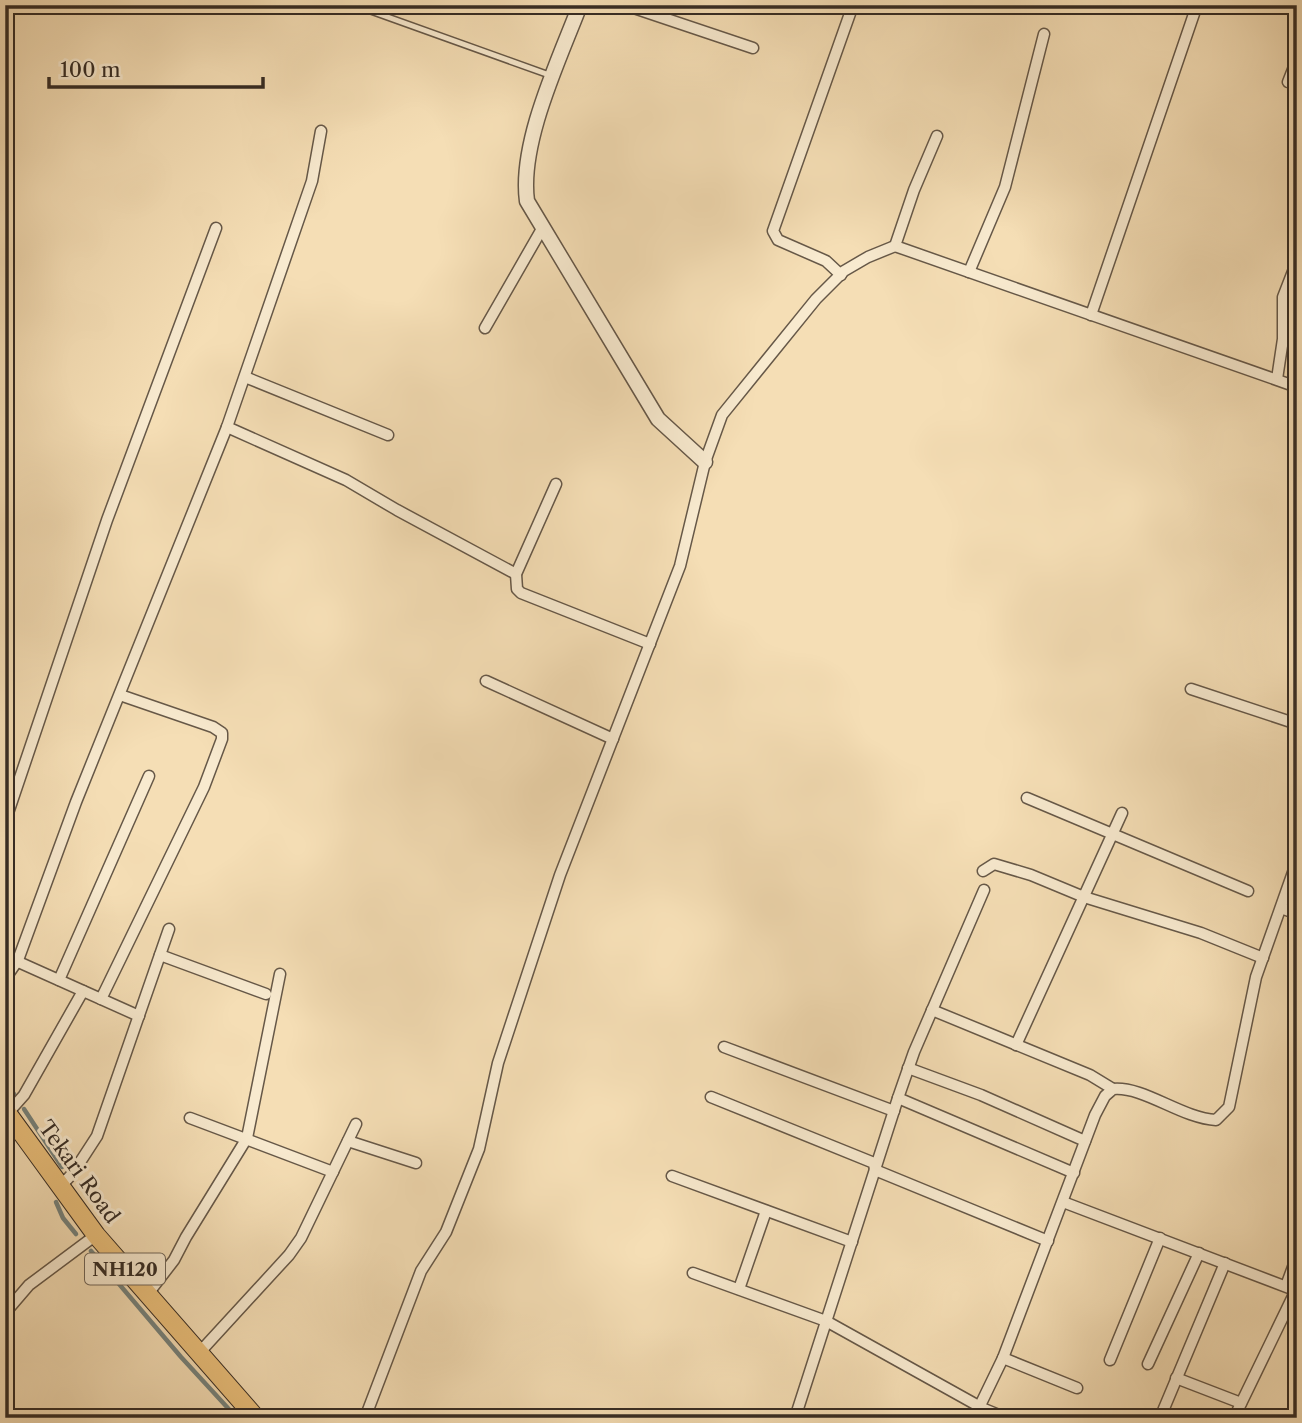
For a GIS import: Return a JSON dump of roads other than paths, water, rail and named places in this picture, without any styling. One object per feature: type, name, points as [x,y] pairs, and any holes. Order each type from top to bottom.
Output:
[{"type":"highway","name":"Tekari Road","points":[[7,1111],[60,1188],[96,1234],[146,1295],[256,1418]]},
{"type":"street","points":[[580,5],[553,77],[526,162],[524,182],[527,201],[657,419],[705,462]]},
{"type":"street","points":[[625,5],[753,48]]},
{"type":"street","points":[[841,275],[826,261],[778,240],[773,231],[853,5]]},
{"type":"street","points":[[1091,315],[1197,5]]},
{"type":"street","points":[[969,272],[1005,187],[1044,34]]},
{"type":"street","points":[[1288,82],[1297,59]]},
{"type":"street","points":[[5,979],[18,960],[76,802],[227,426],[312,181],[321,131]]},
{"type":"street","points":[[895,246],[914,190],[937,136]]},
{"type":"street","points":[[485,328],[543,227]]},
{"type":"street","points":[[5,822],[107,520],[216,228]]},
{"type":"street","points":[[365,1418],[421,1271],[446,1232],[479,1149],[498,1063],[560,875],[680,566],[705,462],[722,415],[816,299],[841,275],[868,257],[895,246],[1297,387]]},
{"type":"street","points":[[1278,379],[1283,339],[1283,297],[1297,261]]},
{"type":"street","points":[[245,377],[388,435]]},
{"type":"street","points":[[227,426],[345,480],[516,574]]},
{"type":"street","points":[[556,484],[516,574],[515,585],[520,593],[650,644]]},
{"type":"street","points":[[486,681],[613,739]]},
{"type":"street","points":[[1191,689],[1297,724]]},
{"type":"street","points":[[101,999],[204,787],[222,738],[222,733],[213,727],[120,695]]},
{"type":"street","points":[[59,980],[149,776]]},
{"type":"street","points":[[1027,799],[1248,891]]},
{"type":"street","points":[[1016,1045],[1122,813]]},
{"type":"street","points":[[932,1010],[1090,1075],[1113,1089],[1131,1090],[1202,1119],[1216,1120],[1228,1107],[1254,988],[1297,861]]},
{"type":"street","points":[[983,871],[994,864],[1031,875],[1084,897],[1201,933],[1263,958]]},
{"type":"street","points":[[796,1418],[908,1068],[984,890]]},
{"type":"street","points":[[1281,908],[1297,914]]},
{"type":"street","points":[[60,1188],[97,1136],[169,929]]},
{"type":"street","points":[[160,955],[266,994]]},
{"type":"street","points":[[5,956],[139,1016]]},
{"type":"street","points":[[146,1295],[174,1260],[247,1138],[280,974]]},
{"type":"street","points":[[7,1111],[24,1095],[83,991]]},
{"type":"street","points":[[724,1047],[894,1111]]},
{"type":"street","points":[[908,1068],[981,1095],[1085,1141]]},
{"type":"street","points":[[974,1418],[1003,1358],[1100,1104],[1113,1089]]},
{"type":"street","points":[[711,1097],[874,1163],[875,1170]]},
{"type":"street","points":[[898,1098],[1074,1173]]},
{"type":"street","points":[[190,1118],[332,1172]]},
{"type":"street","points":[[199,1353],[289,1255],[301,1238],[356,1124]]},
{"type":"street","points":[[348,1141],[416,1163]]},
{"type":"street","points":[[875,1170],[1048,1241]]},
{"type":"street","points":[[672,1176],[852,1242]]},
{"type":"street","points":[[1063,1202],[1293,1289]]},
{"type":"street","points":[[738,1289],[766,1210]]},
{"type":"street","points":[[5,1313],[29,1285],[96,1234]]},
{"type":"street","points":[[1110,1360],[1160,1238]]},
{"type":"street","points":[[1148,1364],[1199,1253]]},
{"type":"street","points":[[1234,1418],[1293,1289],[1297,1256]]},
{"type":"street","points":[[1160,1418],[1225,1263]]},
{"type":"street","points":[[693,1273],[826,1321],[1006,1418]]},
{"type":"street","points":[[1003,1358],[1077,1388]]},
{"type":"street","points":[[1177,1378],[1241,1404]]},
{"type":"lane","points":[[354,5],[553,77]]},
{"type":"waterway","points":[[5,1081],[14,1094]]},
{"type":"waterway","points":[[24,1109],[62,1167]]},
{"type":"waterway","points":[[56,1202],[63,1218],[76,1234]]},
{"type":"waterway","points":[[91,1251],[237,1418]]}]
